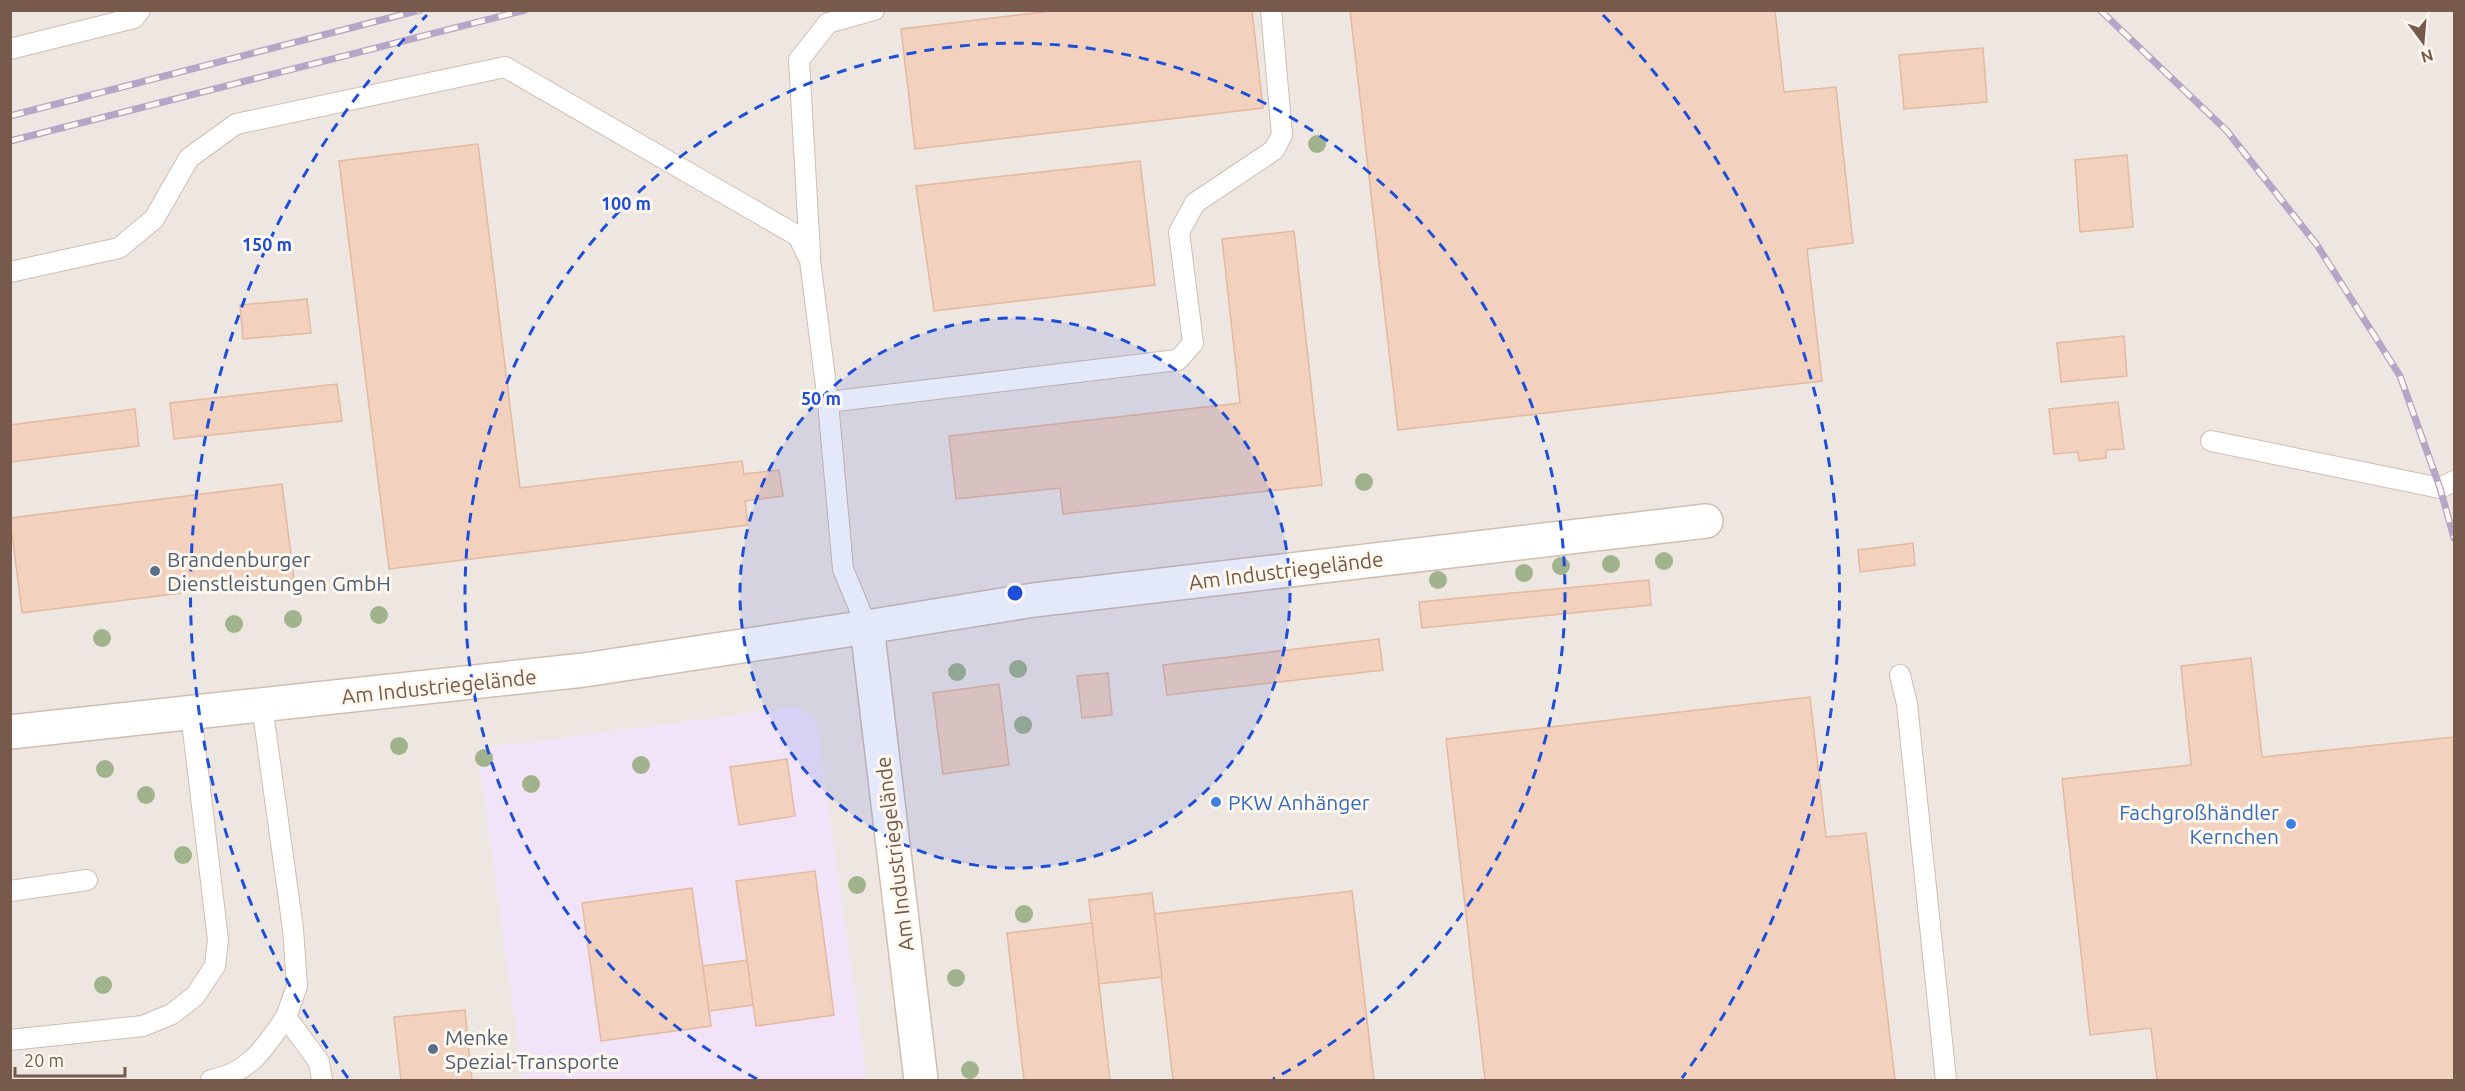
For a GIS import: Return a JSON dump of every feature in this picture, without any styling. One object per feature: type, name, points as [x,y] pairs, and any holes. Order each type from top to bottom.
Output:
[{"type":"street","name":"Am Industriegelände","points":[[10,732],[584,670],[1034,600],[1706,521]]},
{"type":"street","name":"Am Industriegelände","points":[[867,627],[921,1080]]},
{"type":"lane","points":[[10,49],[134,18],[140,10]]},
{"type":"lane","points":[[867,627],[843,569],[828,402],[810,260],[799,60],[828,23],[874,10]]},
{"type":"lane","points":[[828,402],[1178,360],[1192,343],[1179,232],[1195,203],[1274,150],[1282,135],[1271,10]]},
{"type":"lane","points":[[10,272],[119,248],[154,219],[189,158],[236,124],[505,67],[798,236],[810,260]]},
{"type":"lane","points":[[2211,441],[2440,488],[2454,481]]},
{"type":"lane","points":[[1900,675],[1907,704],[1946,1080]]},
{"type":"lane","points":[[211,1080],[223,1078],[256,1059],[286,1017],[297,986],[293,929],[262,705]]},
{"type":"lane","points":[[10,1040],[143,1026],[172,1014],[195,996],[215,966],[218,940],[191,713]]},
{"type":"lane","points":[[10,891],[87,880]]},
{"type":"lane","points":[[286,1017],[319,1062],[322,1080]]},
{"type":"shaded area","points":[[11,11],[2454,11],[2454,1080],[11,1080]]},
{"type":"shaded area","points":[[797,707],[816,720],[867,1080],[523,1080],[477,749]]},
{"type":"building","points":[[1059,10],[1252,10],[1263,108],[915,149],[901,29]]},
{"type":"building","points":[[1350,10],[1775,10],[1784,92],[1836,87],[1853,243],[1807,249],[1822,381],[1398,430]]},
{"type":"building","points":[[1983,48],[1987,102],[1904,109],[1899,55]]},
{"type":"building","points":[[478,144],[520,488],[742,461],[744,474],[779,470],[783,496],[745,501],[748,525],[389,569],[339,161]]},
{"type":"building","points":[[2127,155],[2133,227],[2080,232],[2075,160]]},
{"type":"building","points":[[1140,161],[1155,285],[934,311],[916,186]]},
{"type":"building","points":[[1294,231],[1322,485],[1063,514],[1060,488],[956,499],[949,436],[1240,403],[1222,239]]},
{"type":"building","points":[[307,299],[311,333],[243,339],[240,305]]},
{"type":"building","points":[[2124,336],[2127,376],[2061,382],[2057,343]]},
{"type":"building","points":[[337,384],[342,421],[174,439],[170,403]]},
{"type":"building","points":[[2118,402],[2124,449],[2106,450],[2106,458],[2079,461],[2078,452],[2054,454],[2049,409]]},
{"type":"building","points":[[135,409],[139,446],[10,462],[10,425]]},
{"type":"building","points":[[282,484],[294,579],[22,613],[10,518]]},
{"type":"building","points":[[1913,543],[1915,565],[1860,572],[1858,550]]},
{"type":"building","points":[[1649,580],[1651,605],[1422,628],[1419,602]]},
{"type":"building","points":[[1379,639],[1383,670],[1167,695],[1163,665]]},
{"type":"building","points":[[2251,658],[2262,757],[2454,737],[2454,1080],[2157,1080],[2151,1028],[2090,1035],[2062,779],[2191,765],[2181,666]]},
{"type":"building","points":[[1108,673],[1112,715],[1082,718],[1077,676]]},
{"type":"building","points":[[999,684],[1009,765],[943,774],[933,693]]},
{"type":"building","points":[[1810,697],[1826,837],[1866,833],[1895,1080],[1485,1080],[1446,739]]},
{"type":"building","points":[[787,759],[795,816],[739,825],[730,767]]},
{"type":"building","points":[[815,871],[834,1015],[756,1026],[736,881]]},
{"type":"building","points":[[692,888],[711,1026],[601,1041],[582,903]]},
{"type":"building","points":[[1352,891],[1374,1080],[1173,1080],[1154,914]]},
{"type":"building","points":[[1152,893],[1162,977],[1098,984],[1089,900]]},
{"type":"building","points":[[1092,923],[1110,1080],[1024,1080],[1007,933]]},
{"type":"building","points":[[747,960],[753,1005],[709,1011],[703,966]]},
{"type":"building","name":"Menke Spezial-Transporte","points":[[465,1010],[472,1080],[401,1080],[394,1017]]},
{"type":"railway","points":[[10,116],[420,10]]},
{"type":"railway","points":[[10,141],[525,10]]},
{"type":"railway","points":[[2100,10],[2227,131],[2317,245],[2400,376],[2440,488],[2454,538]]},
{"type":"place","name":"Brandenburger Dienstleistungen GmbH","points":[[155,571]]},
{"type":"place","name":"PKW Anhänger","points":[[1216,802]]},
{"type":"place","name":"Fachgroßhändler Kernchen","points":[[2291,824]]},
{"type":"place","name":"Menke Spezial-Transporte","points":[[433,1049]]}]
